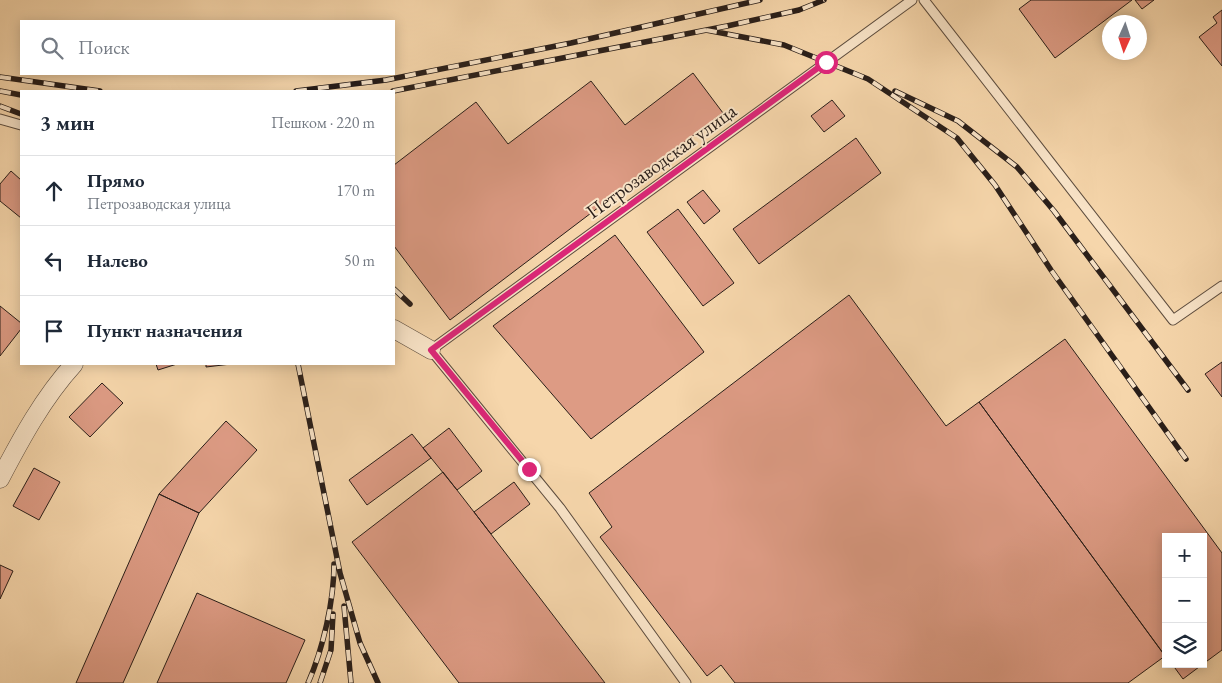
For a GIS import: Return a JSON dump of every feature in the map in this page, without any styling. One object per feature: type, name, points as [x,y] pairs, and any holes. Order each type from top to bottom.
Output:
[{"type":"street","points":[[395,330],[431,350]]},
{"type":"street","points":[[0,479],[28,426],[73,365]]},
{"type":"lane","name":"Петрозаводская улица","points":[[431,350],[912,0]]},
{"type":"lane","points":[[924,0],[1173,320],[1222,286]]},
{"type":"lane","points":[[0,119],[20,125]]},
{"type":"lane","points":[[431,350],[560,508],[686,683]]},
{"type":"building","points":[[1031,0],[1132,0],[1112,15],[1102,15],[1102,23],[1055,58],[1019,9]]},
{"type":"building","points":[[1135,0],[1154,0],[1142,9]]},
{"type":"building","points":[[1222,10],[1222,66],[1199,37],[1217,23],[1213,17]]},
{"type":"building","points":[[693,73],[723,113],[450,320],[395,247],[395,164],[476,102],[508,144],[591,81],[625,125]]},
{"type":"building","points":[[832,100],[845,116],[824,132],[811,116]]},
{"type":"building","points":[[856,138],[881,173],[759,264],[733,229]]},
{"type":"building","points":[[11,171],[20,179],[20,217],[0,201],[0,184]]},
{"type":"building","points":[[703,190],[720,211],[704,224],[687,202]]},
{"type":"building","points":[[678,209],[734,283],[703,306],[647,232]]},
{"type":"building","points":[[615,235],[704,352],[591,439],[493,326]]},
{"type":"building","points":[[849,295],[946,426],[979,402],[1162,652],[1162,658],[1128,683],[735,683],[721,665],[707,676],[600,537],[612,527],[589,493]]},
{"type":"building","points":[[0,306],[20,322],[20,330],[0,356]]},
{"type":"building","points":[[1065,339],[1222,553],[1222,650],[1207,661],[1207,533],[1162,533],[1162,652],[979,402]]},
{"type":"building","points":[[1222,362],[1222,397],[1205,374]]},
{"type":"building","points":[[156,365],[174,365],[158,370]]},
{"type":"building","points":[[206,365],[223,365],[206,367]]},
{"type":"building","points":[[102,383],[123,403],[90,437],[69,417]]},
{"type":"building","points":[[226,421],[257,450],[199,513],[159,494]]},
{"type":"building","points":[[449,428],[482,471],[457,490],[423,448]]},
{"type":"building","points":[[412,434],[431,458],[367,505],[349,480]]},
{"type":"building","points":[[34,468],[60,482],[39,520],[13,506]]},
{"type":"building","points":[[443,472],[605,683],[459,683],[352,542]]},
{"type":"building","points":[[514,482],[530,504],[491,534],[474,512]]},
{"type":"building","points":[[159,494],[199,513],[123,683],[76,683]]},
{"type":"building","points":[[0,565],[13,571],[0,599]]},
{"type":"building","points":[[197,593],[305,640],[286,683],[157,683]]},
{"type":"building","points":[[1175,668],[1198,668],[1183,679]]},
{"type":"railway","points":[[304,90],[386,80],[571,43],[760,0]]},
{"type":"railway","points":[[395,91],[727,26],[799,10],[824,0]]},
{"type":"railway","points":[[706,30],[784,45],[868,79],[957,138],[995,185],[1051,270],[1186,459]]},
{"type":"railway","points":[[0,77],[93,90]]},
{"type":"railway","points":[[0,91],[20,95]]},
{"type":"railway","points":[[895,91],[958,121],[1017,167],[1054,211],[1188,390]]},
{"type":"railway","points":[[0,106],[20,114]]},
{"type":"railway","points":[[395,290],[410,304]]},
{"type":"railway","points":[[298,365],[340,573],[360,643],[378,683]]},
{"type":"railway","points":[[308,683],[327,625],[334,564]]},
{"type":"railway","points":[[344,606],[351,683]]},
{"type":"railway","points":[[320,683],[331,650],[333,614]]},
{"type":"route","points":[[529,469],[431,350],[826,62]]}]
